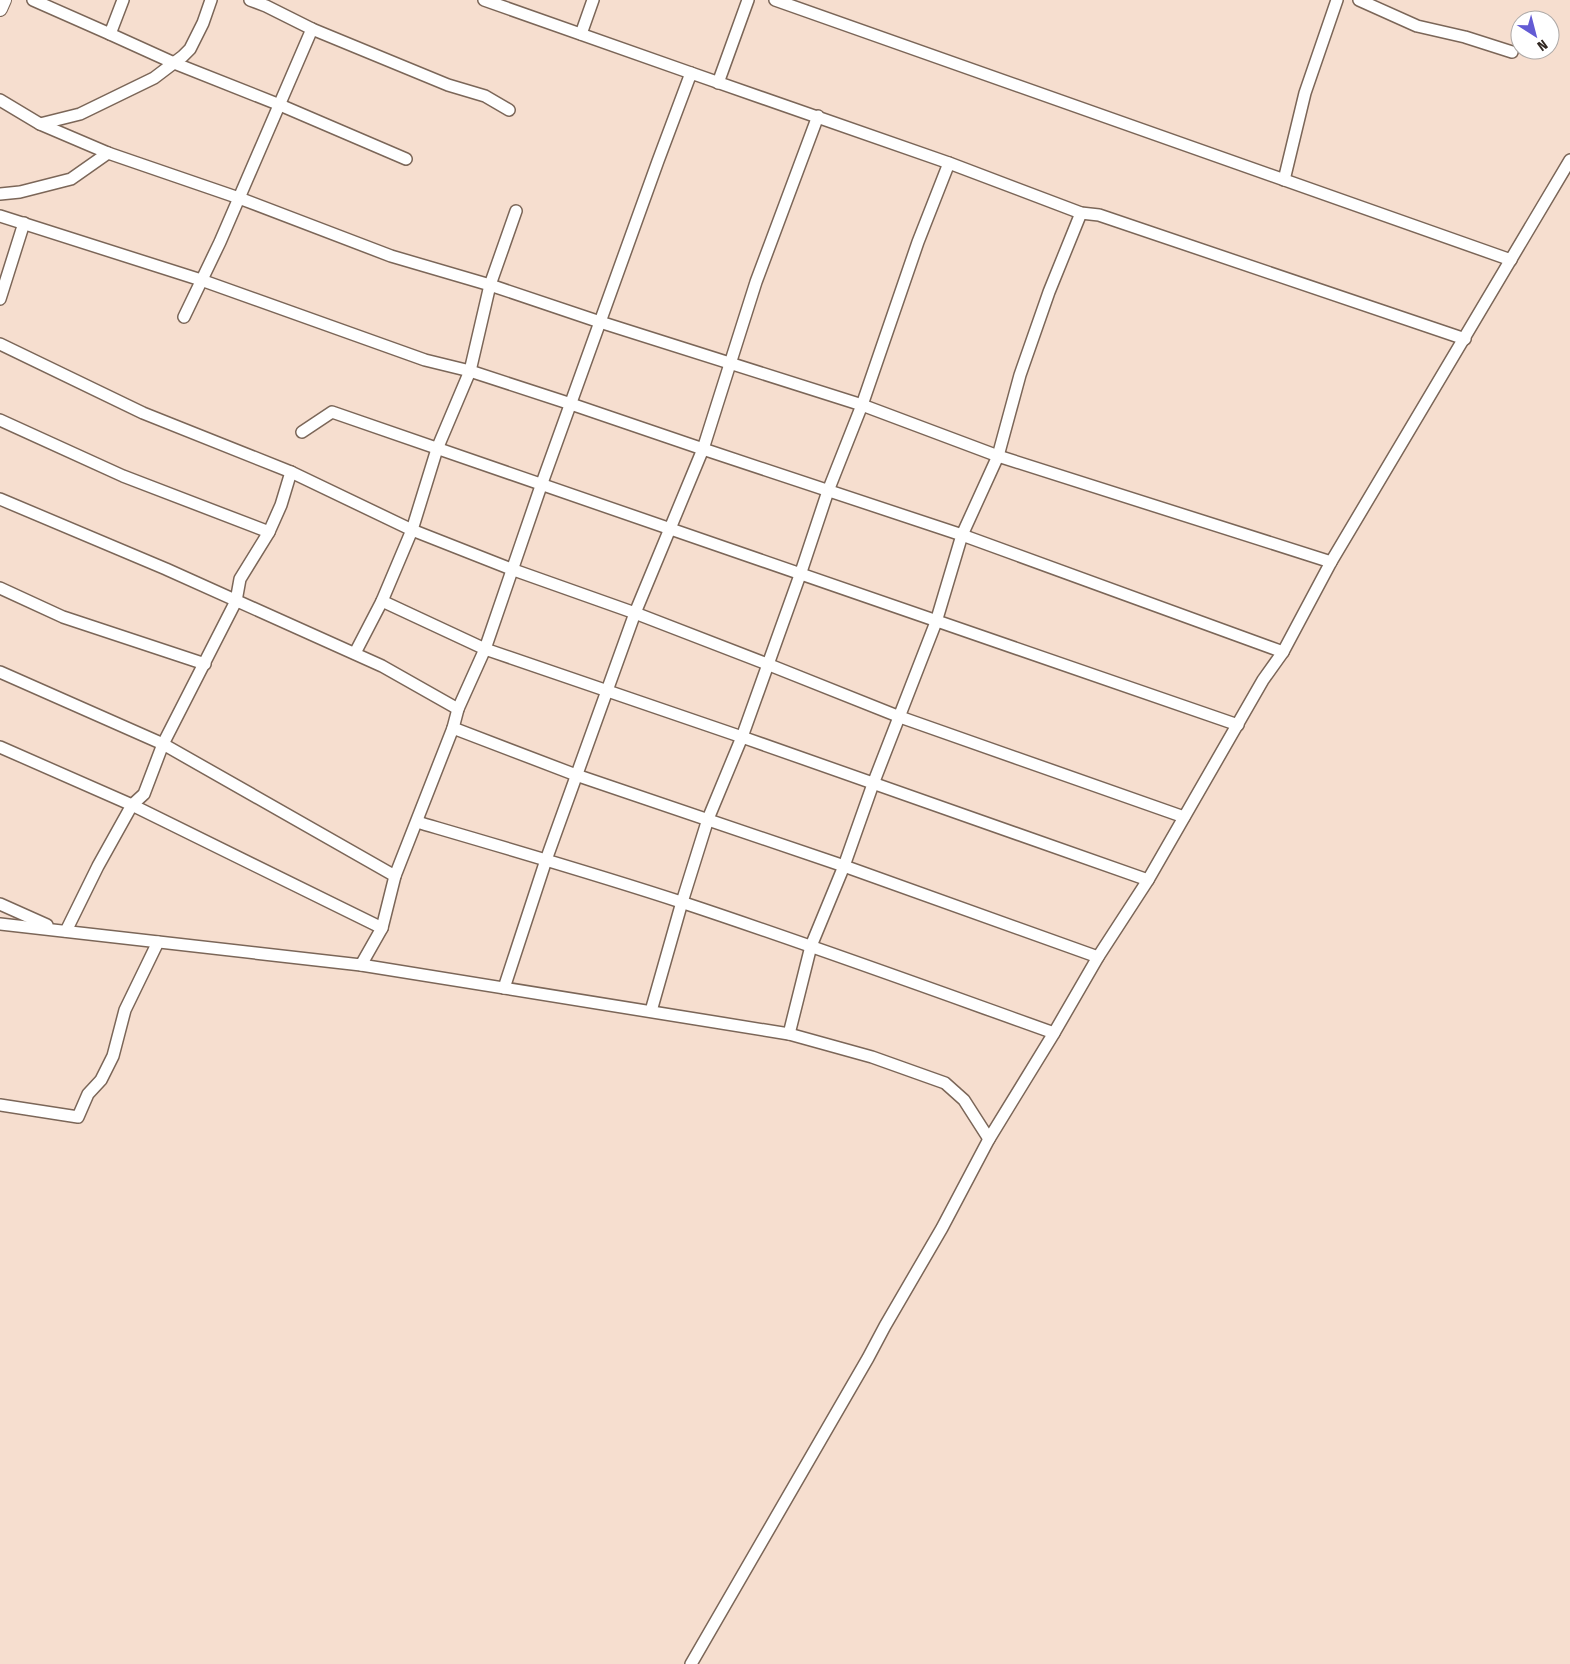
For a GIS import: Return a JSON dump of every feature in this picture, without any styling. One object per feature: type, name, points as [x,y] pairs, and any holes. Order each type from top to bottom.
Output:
[{"type":"street","points":[[33,0],[174,63],[280,105],[406,159]]},
{"type":"street","points":[[110,34],[123,0]]},
{"type":"street","points":[[40,124],[80,114],[154,78],[190,48],[203,23],[211,0]]},
{"type":"street","points":[[250,0],[270,3],[312,29],[448,85],[486,96],[510,110]]},
{"type":"street","points":[[484,0],[718,83],[818,116],[1081,213],[1099,216],[1465,339]]},
{"type":"street","points":[[581,34],[593,0]]},
{"type":"street","points":[[718,83],[748,0]]},
{"type":"street","points":[[775,0],[1511,260]]},
{"type":"street","points":[[1284,180],[1305,93],[1337,0]]},
{"type":"street","points":[[1358,0],[1417,26],[1465,37],[1510,51]]},
{"type":"street","points":[[184,317],[220,242],[312,29]]},
{"type":"street","points":[[362,965],[382,928],[395,876],[453,728],[458,709],[485,649],[511,569],[658,161],[692,73]]},
{"type":"street","points":[[0,100],[40,124],[108,153],[239,198],[391,256],[490,285],[862,405],[998,456],[1331,562]]},
{"type":"street","points":[[504,988],[546,860],[635,613],[703,449],[756,282],[818,116]]},
{"type":"street","points":[[0,194],[20,192],[71,179],[108,153]]},
{"type":"street","points":[[691,1664],[942,1228],[989,1139],[1098,957],[1148,880],[1263,680],[1283,652],[1331,562],[1570,160]]},
{"type":"street","points":[[652,1011],[682,902],[708,820],[742,737],[828,491],[862,405],[918,242],[949,163]]},
{"type":"street","points":[[355,654],[382,602],[412,530],[437,449],[470,372],[490,285],[516,211]]},
{"type":"street","points":[[789,1034],[811,946],[844,866],[873,784],[936,622],[962,535],[998,456],[1020,375],[1049,292],[1081,213]]},
{"type":"street","points":[[0,216],[201,280],[425,360],[572,404],[962,535],[1283,652]]},
{"type":"street","points":[[0,299],[24,224]]},
{"type":"street","points":[[0,344],[143,413],[291,472],[412,530],[511,569],[635,613],[900,717],[1184,817]]},
{"type":"street","points":[[302,432],[332,412],[1238,725]]},
{"type":"street","points":[[0,420],[123,476],[268,532]]},
{"type":"street","points":[[62,931],[132,805],[144,794],[163,744],[236,601],[240,579],[282,505],[291,472]]},
{"type":"street","points":[[0,499],[166,569],[382,666],[458,709]]},
{"type":"street","points":[[0,588],[63,617],[205,664]]},
{"type":"street","points":[[382,602],[485,649],[1148,880]]},
{"type":"street","points":[[0,672],[163,744],[395,876]]},
{"type":"street","points":[[453,728],[576,775],[844,866],[1098,957]]},
{"type":"street","points":[[0,747],[132,805],[382,928]]},
{"type":"street","points":[[417,822],[682,902],[1054,1033]]},
{"type":"street","points":[[0,904],[62,931]]},
{"type":"street","points":[[0,924],[362,965],[789,1034],[872,1057],[945,1083],[964,1100],[989,1139]]},
{"type":"street","points":[[0,1105],[78,1117],[88,1094],[101,1080],[113,1056],[125,1010],[158,942]]}]
